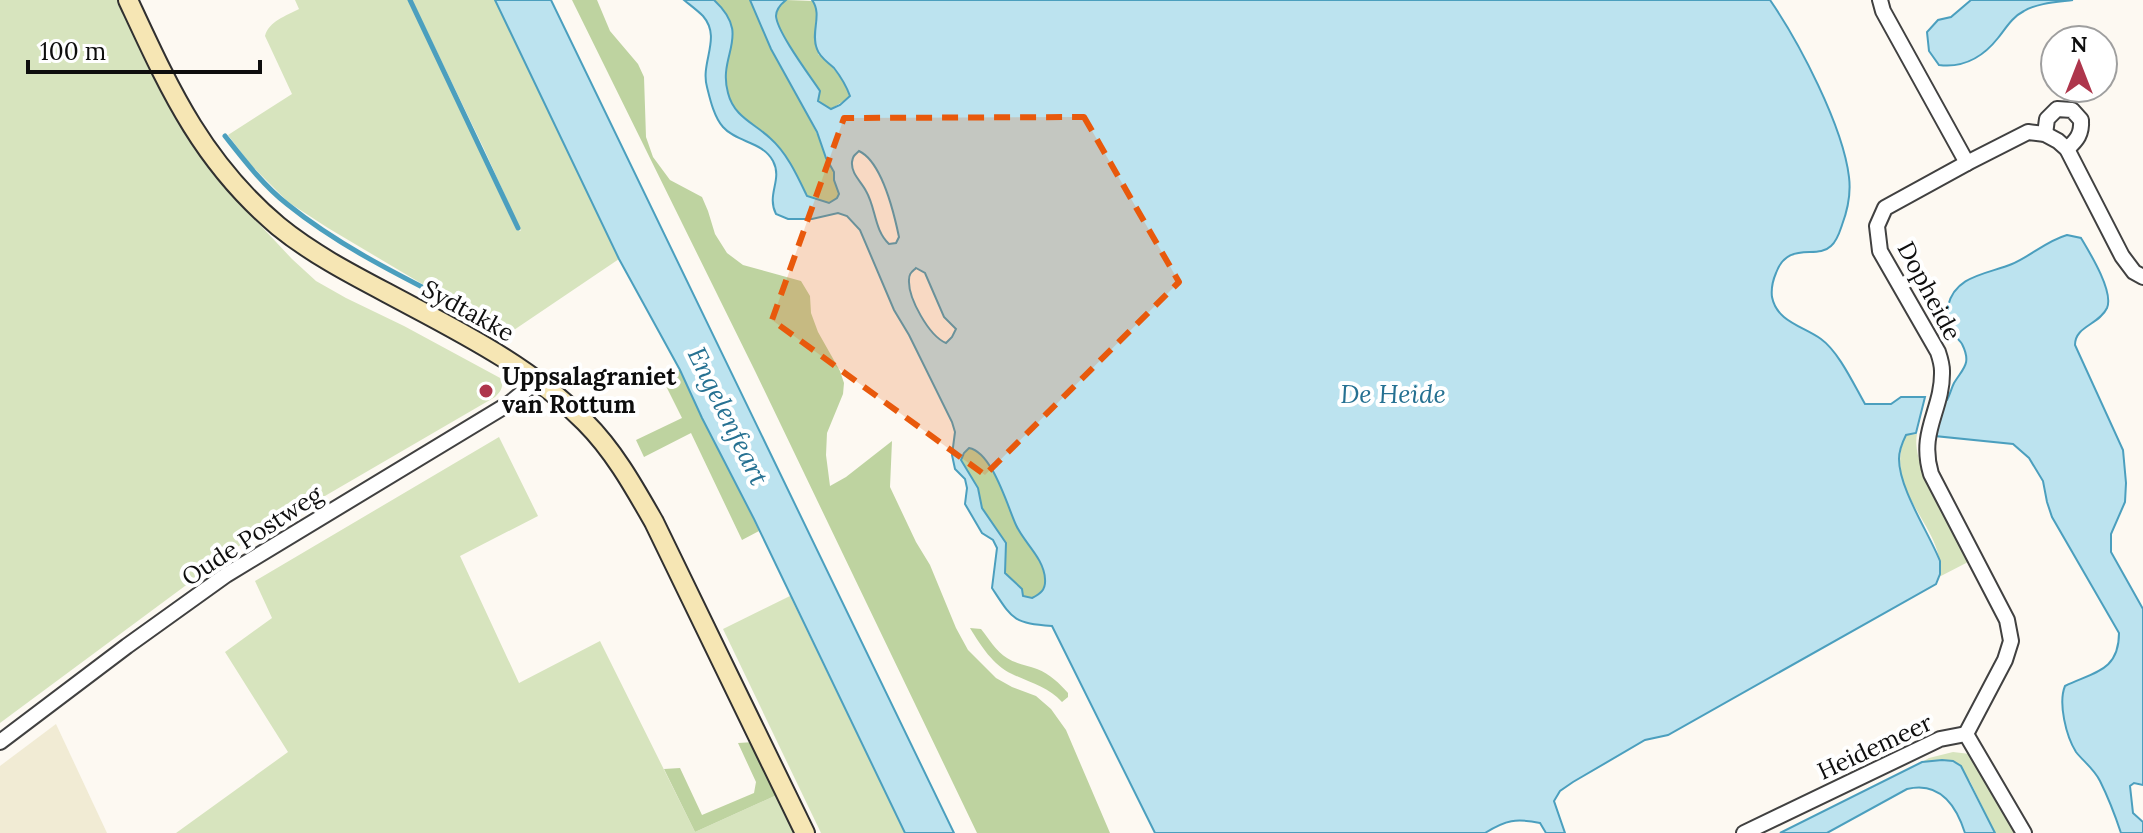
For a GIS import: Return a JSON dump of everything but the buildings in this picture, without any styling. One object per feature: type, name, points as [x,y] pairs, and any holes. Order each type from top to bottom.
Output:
[{"type":"street","name":"Sydtakke","points":[[128,0],[184,114],[224,172],[252,202],[317,255],[488,348],[537,381],[571,408],[597,435],[643,503],[805,833]]},
{"type":"street","points":[[1880,0],[1883,11],[1967,163]]},
{"type":"street","points":[[2067,149],[2082,131],[2081,120],[2072,110],[2057,109],[2047,119],[2045,134],[2067,149],[2122,256],[2134,272],[2143,277]]},
{"type":"street","name":"Dopheide","points":[[1966,734],[2005,660],[2011,641],[2007,620],[1931,474],[1926,444],[1942,371],[1938,352],[1880,251],[1877,226],[1885,208],[1967,163],[2028,132],[2045,134]]},
{"type":"street","name":"Oude Postweg","points":[[0,742],[226,575],[510,403],[537,381]]},
{"type":"street","name":"Heidemeer","points":[[1744,833],[1940,739],[1966,734],[2024,833]]},
{"type":"highlighted area","points":[[1084,117],[1179,282],[985,475],[772,320],[844,118]]},
{"type":"shaded area","points":[[56,724],[107,833],[0,833],[0,766]]},
{"type":"green space","points":[[0,0],[118,0],[162,94],[184,132],[218,180],[292,259],[316,281],[502,379],[502,382],[495,397],[239,546],[0,723]]},
{"type":"green space","points":[[295,0],[409,0],[516,229],[521,231],[412,0],[495,0],[619,259],[502,338],[494,329],[496,322],[434,291],[288,202],[250,164],[228,135],[292,94],[265,36],[274,23],[299,9]]},
{"type":"green space","points":[[572,0],[597,0],[610,31],[638,64],[644,77],[646,137],[653,157],[670,180],[702,197],[715,234],[727,253],[743,265],[801,281],[810,296],[811,313],[818,332],[844,383],[843,394],[827,433],[830,486],[892,441],[890,487],[930,565],[968,650],[996,678],[1036,696],[1051,709],[1066,730],[1110,833],[977,833]]},
{"type":"green space","points":[[714,0],[750,0],[834,172],[839,194],[829,203],[807,196],[776,144],[740,114],[731,102],[726,81],[730,24]]},
{"type":"green space","points":[[786,0],[814,1],[818,12],[815,25],[818,54],[837,73],[850,97],[831,109],[818,101],[820,91],[778,23],[777,11]]},
{"type":"green space","points":[[658,370],[680,370],[759,531],[742,540],[691,433],[644,457],[636,440],[682,418]]},
{"type":"green space","points":[[1917,434],[1920,463],[1926,480],[1970,561],[1939,577],[1939,560],[1934,543],[1902,475],[1900,456],[1906,435]]},
{"type":"green space","points":[[499,437],[538,516],[460,556],[519,683],[600,641],[695,832],[779,794],[798,833],[176,833],[288,752],[225,652],[272,618],[255,581]]},
{"type":"green space","points":[[968,448],[977,451],[991,468],[1016,525],[1042,565],[1045,586],[1032,598],[1023,596],[1022,589],[1005,573],[1006,543],[982,508],[978,488],[961,460]]},
{"type":"green space","points":[[790,596],[905,833],[821,833],[723,629]]},
{"type":"green space","points":[[970,628],[981,629],[1007,658],[1050,676],[1068,693],[1068,697],[1062,702],[1045,689],[999,666]]},
{"type":"green space","points":[[754,742],[779,794],[695,832],[664,769],[680,768],[702,815],[754,793],[756,782],[738,743]]},
{"type":"green space","points":[[1953,752],[1970,754],[2015,833],[1995,833],[1970,781],[1953,761],[1922,762]]},
{"type":"water","name":"Engelenfeart","points":[[495,0],[551,0],[954,833],[905,833],[754,519],[680,370],[619,259]]},
{"type":"water","name":"De Heide","points":[[684,0],[714,0],[725,13],[733,35],[726,79],[731,101],[740,114],[782,150],[807,196],[829,203],[839,194],[834,172],[817,132],[771,49],[750,0],[786,0],[777,11],[778,23],[820,91],[818,101],[831,109],[850,96],[839,75],[817,49],[816,12],[812,0],[1770,0],[1794,38],[1829,110],[1845,156],[1850,189],[1846,213],[1835,241],[1825,250],[1795,254],[1781,263],[1775,276],[1772,297],[1785,318],[1828,345],[1846,369],[1865,404],[1891,404],[1901,397],[1925,397],[1916,433],[1906,435],[1899,459],[1909,497],[1940,561],[1936,584],[1668,735],[1645,740],[1573,782],[1560,791],[1554,801],[1565,833],[1546,833],[1540,823],[1518,821],[1499,825],[1485,833],[1155,833],[1052,626],[1015,618],[992,588],[997,548],[993,540],[982,533],[965,504],[965,479],[955,469],[952,455],[955,432],[952,422],[894,310],[860,230],[847,216],[838,213],[812,219],[788,219],[776,214],[773,200],[776,168],[773,161],[763,150],[729,132],[717,118],[706,78],[711,33],[703,16]],"holes":[[[859,151],[874,166],[886,189],[899,237],[896,243],[889,244],[884,238],[864,187],[853,170],[853,158]],[[916,268],[925,273],[944,317],[956,329],[946,343],[933,333],[916,306],[910,288],[910,274]],[[969,448],[977,452],[992,469],[1016,525],[1041,564],[1045,586],[1032,598],[1023,596],[1022,589],[1005,573],[1006,543],[982,508],[978,488],[961,460]]]},
{"type":"water","points":[[1971,0],[2073,0],[2029,8],[2020,13],[1979,56],[1956,65],[1939,65],[1929,51],[1927,32],[1938,20],[1951,17]]},
{"type":"water","points":[[2067,235],[2081,238],[2107,292],[2107,308],[2083,329],[2075,345],[2123,450],[2125,502],[2111,534],[2111,552],[2143,609],[2143,785],[2134,783],[2130,786],[2133,813],[2143,822],[2143,833],[2121,833],[2100,781],[2076,752],[2066,729],[2062,701],[2065,686],[2110,663],[2118,646],[2119,633],[2052,517],[2043,481],[2029,458],[2013,444],[1935,436],[1940,399],[1947,400],[1966,361],[1962,344],[1946,323],[1952,296],[1974,277],[2012,264]]},
{"type":"water","points":[[1942,760],[1961,766],[1995,833],[1965,833],[1957,813],[1945,798],[1937,792],[1919,787],[1907,789],[1827,833],[1780,833],[1922,762]]},
{"type":"waterway","points":[[410,0],[518,228]]},
{"type":"waterway","points":[[225,136],[270,189],[311,222],[388,269],[494,324]]},
{"type":"place","name":"Uppsalagraniet van Rottum","points":[[486,391]]}]
